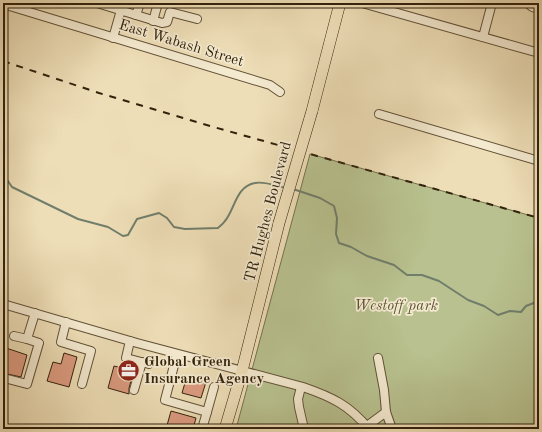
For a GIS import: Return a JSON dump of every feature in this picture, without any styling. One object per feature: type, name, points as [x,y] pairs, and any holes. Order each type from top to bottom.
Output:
[{"type":"main road","name":"TR Hughes Boulevard","points":[[225,429],[242,371],[279,223],[312,111],[340,3]]},
{"type":"street","points":[[100,3],[122,7],[136,15],[162,23],[165,23],[168,19],[170,12],[197,19]]},
{"type":"street","points":[[136,15],[140,3]]},
{"type":"street","points":[[153,21],[158,3]]},
{"type":"street","points":[[362,3],[539,54]]},
{"type":"street","points":[[483,37],[492,3]]},
{"type":"street","points":[[528,3],[534,8],[539,7]]},
{"type":"street","name":"East Wabash Street","points":[[3,4],[270,85],[280,92]]},
{"type":"street","points":[[113,38],[122,7]]},
{"type":"street","points":[[379,114],[539,161]]},
{"type":"street","points":[[3,304],[325,395],[341,403],[368,427],[386,412]]},
{"type":"street","points":[[27,339],[35,313]]},
{"type":"street","points":[[66,322],[61,342],[91,351],[82,384]]},
{"type":"street","points":[[4,378],[27,384],[39,343],[14,336]]},
{"type":"street","points":[[130,341],[126,358],[145,363],[134,390]]},
{"type":"street","points":[[178,354],[165,400],[207,412]]},
{"type":"street","points":[[378,358],[384,390],[386,412],[392,429]]},
{"type":"street","points":[[202,429],[214,387]]},
{"type":"street","points":[[301,387],[298,399],[304,429]]},
{"type":"green space","name":"Westoff park","points":[[310,154],[539,218],[539,429],[236,429]]},
{"type":"building","points":[[6,348],[27,355],[21,377],[3,373],[3,358]]},
{"type":"building","points":[[64,353],[77,357],[69,387],[47,381],[53,362],[61,364]]},
{"type":"building","points":[[114,366],[134,371],[129,388],[129,394],[108,388]]},
{"type":"building","points":[[187,376],[206,382],[201,398],[182,393]]},
{"type":"building","points":[[171,411],[196,418],[193,429],[166,429]]},
{"type":"waterway","points":[[3,174],[12,187],[78,219],[108,227],[123,236],[128,235],[137,219],[159,213],[167,218],[174,227],[185,229],[218,228],[228,216],[240,193],[249,185],[262,183],[286,188]]},
{"type":"waterway","points":[[293,189],[320,198],[334,206],[337,218],[336,234],[339,243],[351,247],[367,256],[394,265],[407,275],[422,275],[439,281],[468,300],[484,306],[498,315],[510,311],[521,312],[526,306],[539,301]]},
{"type":"railway","points":[[3,61],[99,93],[210,126],[539,218]]},
{"type":"place","name":"Global Green Insurance Agency","points":[[128,371]]}]
